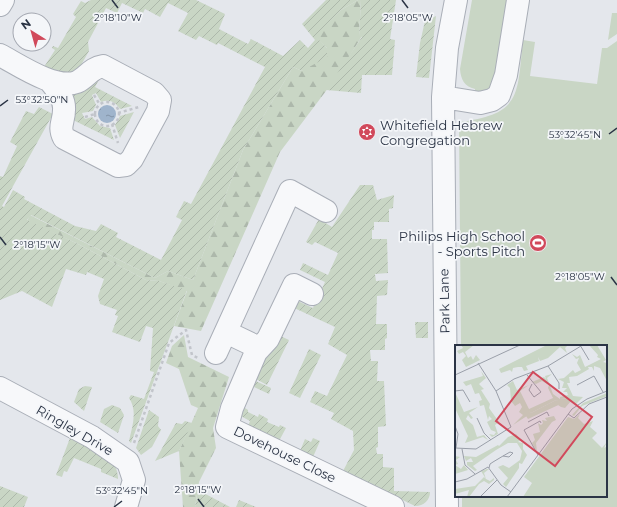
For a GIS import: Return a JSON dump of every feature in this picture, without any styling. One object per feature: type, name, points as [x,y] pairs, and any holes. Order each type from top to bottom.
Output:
[{"type":"street","points":[[0,5],[3,0]]},
{"type":"street","name":"Park Lane","points":[[447,507],[443,97],[447,48],[456,0]]},
{"type":"street","points":[[443,97],[480,103],[492,100],[499,95],[506,75],[518,0]]},
{"type":"street","points":[[0,55],[50,81],[70,84],[79,81],[95,67],[103,66],[154,93],[160,100],[158,111],[132,159],[126,165],[118,166],[64,138],[60,130],[65,109],[62,97],[50,81]]},
{"type":"street","points":[[216,353],[290,191],[326,211]]},
{"type":"street","points":[[226,332],[251,344],[256,352],[268,339],[294,284],[312,294]]},
{"type":"street","name":"Dovehouse Close","points":[[256,352],[232,408],[227,426],[393,507]]},
{"type":"street","name":"Ringley Drive","points":[[0,388],[92,437],[128,462],[134,480],[126,507]]},
{"type":"path","points":[[94,95],[100,105]]},
{"type":"path","points":[[108,102],[114,105],[118,112],[117,119],[112,124],[105,126],[98,123],[95,114],[96,109],[100,105],[108,102]]},
{"type":"path","points":[[85,116],[95,114]]},
{"type":"path","points":[[128,462],[169,343]]},
{"type":"green space","points":[[91,0],[196,0],[225,14],[219,29],[248,44],[251,39],[283,56],[300,40],[308,48],[315,40],[302,24],[326,0],[358,0],[341,10],[315,36],[327,48],[327,57],[302,71],[293,67],[243,150],[193,280],[168,271],[155,278],[31,215],[27,220],[76,243],[146,280],[159,281],[187,290],[131,443],[129,441],[134,414],[132,403],[129,398],[131,395],[144,399],[154,372],[150,371],[153,328],[146,326],[140,342],[112,332],[118,316],[115,315],[117,310],[100,304],[98,296],[104,279],[87,272],[86,275],[66,269],[52,307],[22,291],[0,300],[0,176],[3,177],[17,146],[10,142],[26,111],[34,114],[39,107],[53,114],[2,206],[4,207],[13,190],[25,197],[24,199],[75,226],[96,231],[101,224],[118,233],[116,237],[161,260],[182,220],[176,217],[184,201],[191,204],[265,67],[218,43],[217,45],[199,36],[196,40],[178,31],[188,13],[168,3],[160,17],[145,9],[143,13],[122,3],[117,13],[106,8],[88,42],[89,51],[80,67],[73,72],[60,74],[44,67],[55,50],[52,48],[53,46],[58,48],[76,17],[73,14],[81,1],[85,3]]},
{"type":"green space","points":[[358,0],[361,0],[359,36],[362,36],[338,75],[280,152],[201,331],[174,326],[187,291],[159,281],[146,280],[76,243],[27,221],[30,215],[155,278],[168,271],[193,280],[243,150],[293,67],[302,71],[327,48],[314,36],[341,10]]},
{"type":"green space","points":[[361,0],[396,0],[390,39],[395,40],[392,75],[362,75],[361,93],[326,90],[362,37],[359,36]]},
{"type":"green space","points":[[472,0],[510,0],[499,77],[490,90],[475,94],[475,89],[468,86],[464,82],[460,69]]},
{"type":"green space","points":[[612,13],[617,13],[617,34],[608,40]]},
{"type":"green space","points":[[436,16],[429,78],[416,77],[420,43],[425,21]]},
{"type":"green space","name":"Philips High School - Sports Pitch","points":[[523,40],[535,42],[530,76],[597,84],[602,48],[607,48],[617,41],[617,507],[462,507],[462,497],[607,497],[607,345],[461,345],[459,122],[495,114],[505,107],[512,99],[517,88]]},
{"type":"green space","points":[[101,76],[95,87],[132,106],[120,109],[112,102],[101,102],[96,93],[92,95],[96,105],[93,111],[82,113],[85,119],[92,117],[100,126],[110,128],[114,140],[73,120],[69,92]]},
{"type":"green space","points":[[134,112],[120,138],[115,125],[120,116]]},
{"type":"green space","points":[[360,185],[373,185],[377,200],[394,195],[393,208],[389,209],[389,222],[374,222],[374,230],[372,230],[372,239],[387,239],[388,273],[375,274],[376,281],[388,280],[387,295],[377,296],[376,324],[387,324],[385,350],[370,350],[371,361],[378,361],[377,381],[384,381],[386,426],[378,427],[378,447],[376,448],[377,454],[383,454],[383,467],[394,468],[394,491],[430,492],[429,498],[426,502],[418,506],[415,506],[343,471],[354,450],[353,431],[331,419],[334,413],[310,402],[315,391],[327,396],[347,355],[328,344],[335,327],[290,306],[291,298],[313,308],[325,282],[300,270],[303,263],[328,275],[338,253],[315,242],[312,245],[306,242],[319,219],[332,227]]},
{"type":"green space","points":[[415,322],[428,322],[428,338],[416,338]]},
{"type":"green space","points":[[274,333],[289,340],[267,385],[254,378]]},
{"type":"green space","points":[[184,335],[188,357],[229,377],[213,428],[216,448],[199,482],[195,507],[183,507],[179,451],[198,408],[191,405],[179,369],[166,363],[172,346]]},
{"type":"green space","points":[[309,349],[321,355],[300,398],[289,393]]},
{"type":"green space","points":[[247,377],[271,388],[269,394],[252,386],[242,406],[248,410],[248,412],[258,417],[259,414],[268,419],[267,422],[286,428],[279,441],[248,426],[250,421],[237,414]]},
{"type":"green space","points":[[85,386],[92,387],[84,411],[74,402],[79,389]]},
{"type":"green space","points":[[112,405],[120,408],[124,415],[118,433],[100,422],[104,409]]},
{"type":"green space","points":[[149,410],[159,417],[158,426],[161,430],[152,447],[141,455],[136,448]]},
{"type":"green space","points":[[185,421],[192,423],[179,451],[155,461],[176,423],[182,424]]},
{"type":"green space","points":[[70,438],[108,458],[117,471],[118,479],[101,472],[101,469],[74,458],[67,472],[64,471],[62,477],[56,475]]},
{"type":"green space","points":[[313,438],[320,441],[313,457],[300,451],[305,439],[311,442]]},
{"type":"green space","points":[[0,486],[28,497],[24,507],[0,507]]},
{"type":"green space","points":[[198,490],[230,507],[195,507]]},
{"type":"green space","points":[[239,500],[256,507],[236,507]]},
{"type":"water","points":[[103,105],[111,105],[116,110],[114,121],[111,123],[103,123],[98,118],[98,110]]},
{"type":"place","name":"Whitefield Hebrew Congregation","points":[[367,132]]},
{"type":"place","name":"Philips High School - Sports Pitch","points":[[538,243]]}]
